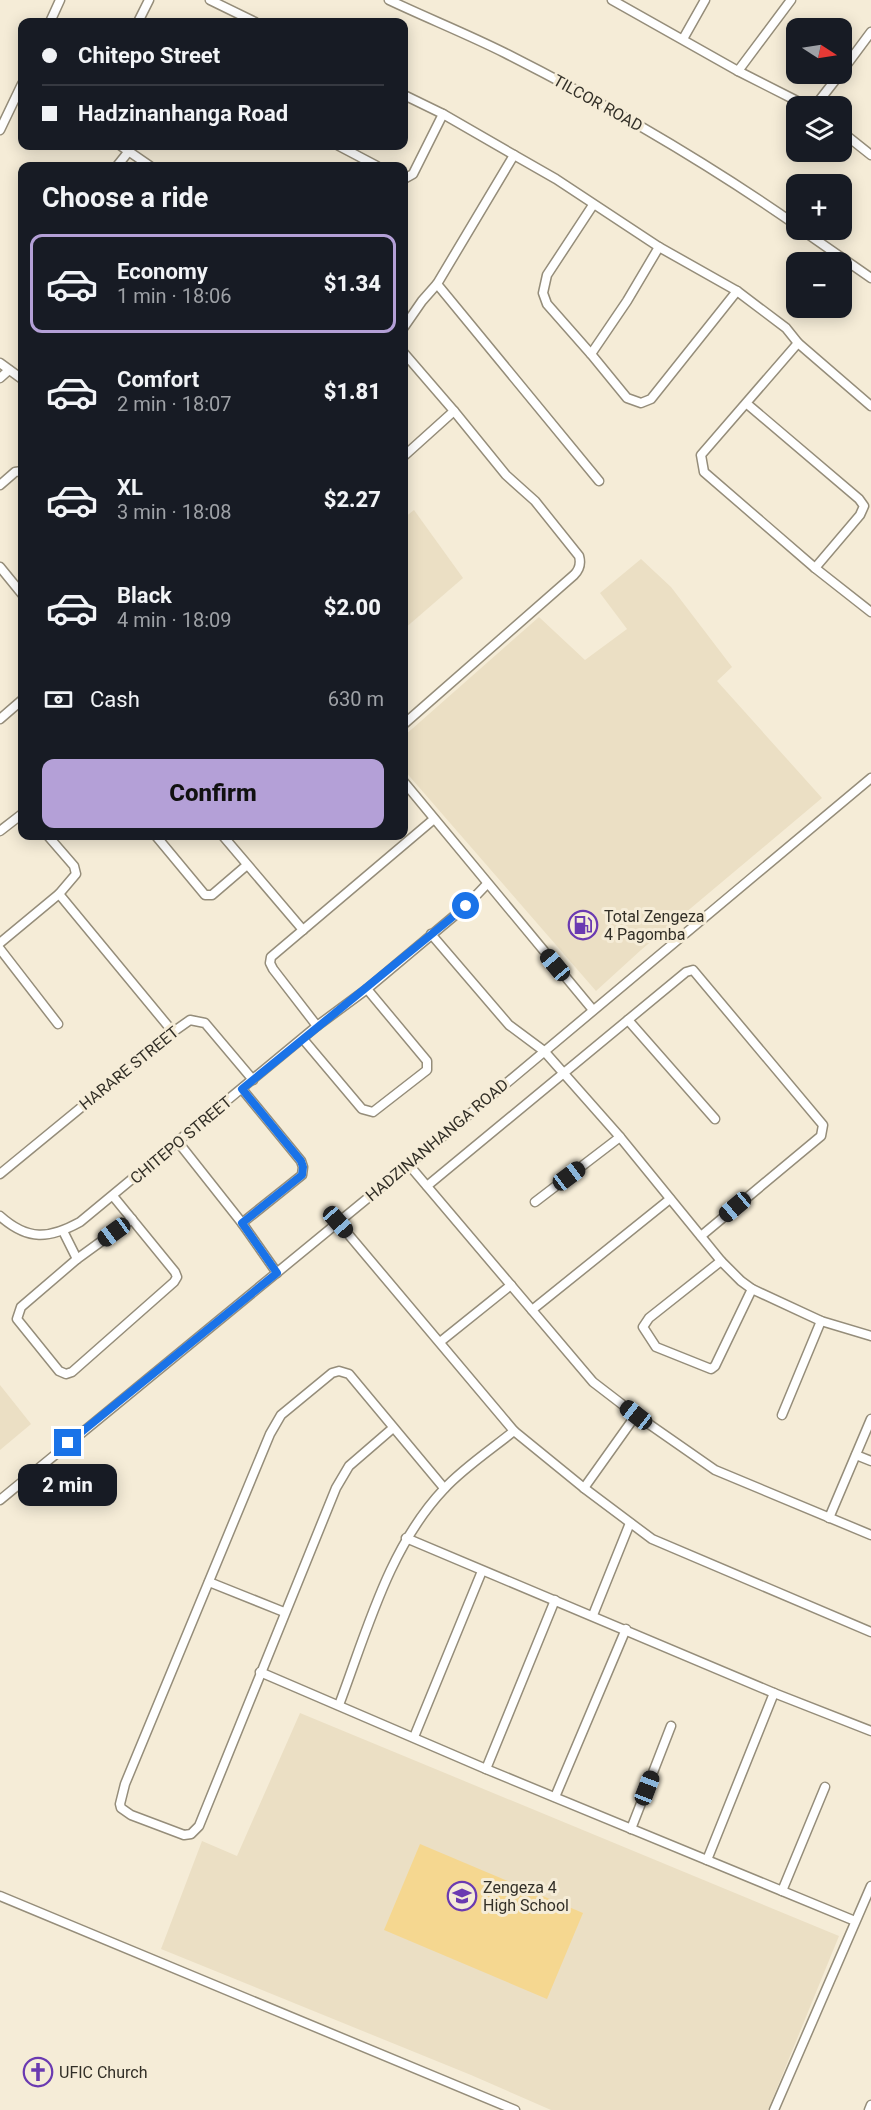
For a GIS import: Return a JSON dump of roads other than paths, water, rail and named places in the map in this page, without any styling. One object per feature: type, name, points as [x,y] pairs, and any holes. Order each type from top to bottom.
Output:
[{"type":"street","points":[[52,18],[60,0]]},
{"type":"street","points":[[140,18],[149,0]]},
{"type":"street","points":[[210,0],[247,18]]},
{"type":"street","name":"TILCOR ROAD","points":[[389,0],[503,52],[604,105],[716,172],[786,218]]},
{"type":"street","points":[[612,0],[787,96]]},
{"type":"street","points":[[683,39],[705,0]]},
{"type":"street","points":[[738,71],[791,0]]},
{"type":"street","points":[[852,57],[871,32]]},
{"type":"street","points":[[823,96],[832,84]]},
{"type":"street","points":[[0,130],[18,92]]},
{"type":"street","points":[[408,97],[443,114],[514,155],[659,247],[737,291],[786,328],[798,343],[871,406]]},
{"type":"street","points":[[408,177],[413,174],[443,114]]},
{"type":"street","points":[[852,140],[871,155]]},
{"type":"street","points":[[347,150],[369,162]]},
{"type":"street","points":[[120,162],[129,151],[144,162]]},
{"type":"street","points":[[408,322],[437,284],[514,155]]},
{"type":"street","points":[[592,205],[547,275],[543,294],[547,304],[627,398],[641,404],[651,399],[737,291]]},
{"type":"street","points":[[816,240],[871,278]]},
{"type":"street","points":[[591,354],[627,301],[659,247]]},
{"type":"street","points":[[437,284],[599,481]]},
{"type":"street","points":[[798,343],[701,455],[704,472],[815,568],[871,612]]},
{"type":"street","points":[[408,358],[506,475],[535,501],[579,556],[580,562],[577,572],[408,720]]},
{"type":"street","points":[[0,363],[18,376]]},
{"type":"street","points":[[0,378],[9,370]]},
{"type":"street","points":[[746,403],[859,499],[864,506],[861,515],[815,568]]},
{"type":"street","points":[[408,452],[454,411]]},
{"type":"street","points":[[0,485],[18,472]]},
{"type":"street","points":[[0,567],[18,589]]},
{"type":"street","points":[[0,719],[18,703]]},
{"type":"street","name":"HADZINANHANGA ROAD","points":[[0,1500],[277,1273],[871,778]]},
{"type":"street","points":[[408,787],[593,1010]]},
{"type":"street","points":[[0,831],[18,817]]},
{"type":"street","points":[[317,1026],[270,963],[272,955],[434,819]]},
{"type":"street","points":[[0,943],[59,894],[74,878],[76,871],[51,840]]},
{"type":"street","points":[[159,840],[205,895],[212,895],[247,865]]},
{"type":"street","points":[[226,840],[303,930]]},
{"type":"street","name":"CHITEPO STREET","points":[[0,1218],[25,1232],[36,1235],[63,1231],[80,1222],[317,1026],[367,989],[466,906],[487,884]]},
{"type":"street","points":[[59,894],[173,1032]]},
{"type":"street","points":[[431,934],[509,1025],[544,1051],[620,1137],[721,1261],[741,1281],[752,1289],[821,1321],[871,1336]]},
{"type":"street","points":[[0,949],[58,1024]]},
{"type":"street","points":[[427,1186],[686,972],[693,970],[823,1125],[821,1136],[701,1236]]},
{"type":"street","points":[[303,1039],[362,1109],[373,1112],[427,1070],[427,1061],[367,989]]},
{"type":"street","name":"HARARE STREET","points":[[0,1174],[190,1020],[205,1023],[252,1080]]},
{"type":"street","points":[[627,1020],[715,1119]]},
{"type":"street","points":[[242,1089],[301,1161],[304,1170],[302,1175],[242,1223]]},
{"type":"street","points":[[535,1202],[620,1137]]},
{"type":"street","points":[[178,1142],[242,1223],[277,1273]]},
{"type":"street","points":[[408,1164],[593,1382],[715,1470],[871,1535]]},
{"type":"street","points":[[113,1196],[176,1272],[177,1277],[72,1372],[66,1374],[59,1371],[19,1322],[18,1314],[21,1308],[77,1259],[132,1219]]},
{"type":"street","points":[[532,1310],[670,1199]]},
{"type":"street","points":[[338,1222],[514,1431],[584,1488],[652,1539],[871,1632]]},
{"type":"street","points":[[63,1231],[77,1259]]},
{"type":"street","points":[[721,1261],[648,1318],[643,1327],[656,1347],[711,1370],[752,1289]]},
{"type":"street","points":[[440,1342],[511,1285]]},
{"type":"street","points":[[782,1414],[821,1321]]},
{"type":"street","points":[[393,1428],[349,1466],[336,1488],[206,1810],[195,1831],[184,1835],[131,1815],[121,1808],[125,1784],[270,1434],[281,1415],[290,1406],[332,1373],[349,1374],[444,1488]]},
{"type":"street","points":[[584,1488],[636,1415]]},
{"type":"street","points":[[829,1518],[871,1419]]},
{"type":"street","points":[[339,1705],[378,1601],[406,1538],[444,1488],[514,1431]]},
{"type":"street","points":[[856,1455],[871,1461]]},
{"type":"street","points":[[593,1615],[630,1523]]},
{"type":"street","points":[[406,1538],[774,1693],[871,1731]]},
{"type":"street","points":[[414,1737],[483,1571]]},
{"type":"street","points":[[209,1582],[284,1612]]},
{"type":"street","points":[[486,1769],[555,1600]]},
{"type":"street","points":[[555,1797],[626,1629]]},
{"type":"street","points":[[260,1672],[486,1769],[855,1922]]},
{"type":"street","points":[[707,1860],[774,1693]]},
{"type":"street","points":[[631,1829],[671,1726]]},
{"type":"street","points":[[782,1892],[825,1787]]},
{"type":"street","points":[[774,2110],[871,1886]]},
{"type":"street","points":[[0,1896],[515,2110]]},
{"type":"street","points":[[869,2110],[871,2105]]},
{"type":"place","name":"Total Zengeza 4 Pagomba","points":[[583,925]]},
{"type":"place","name":"Zengeza 4 High School","points":[[462,1896]]},
{"type":"place","name":"UFIC Church","points":[[38,2072]]}]
